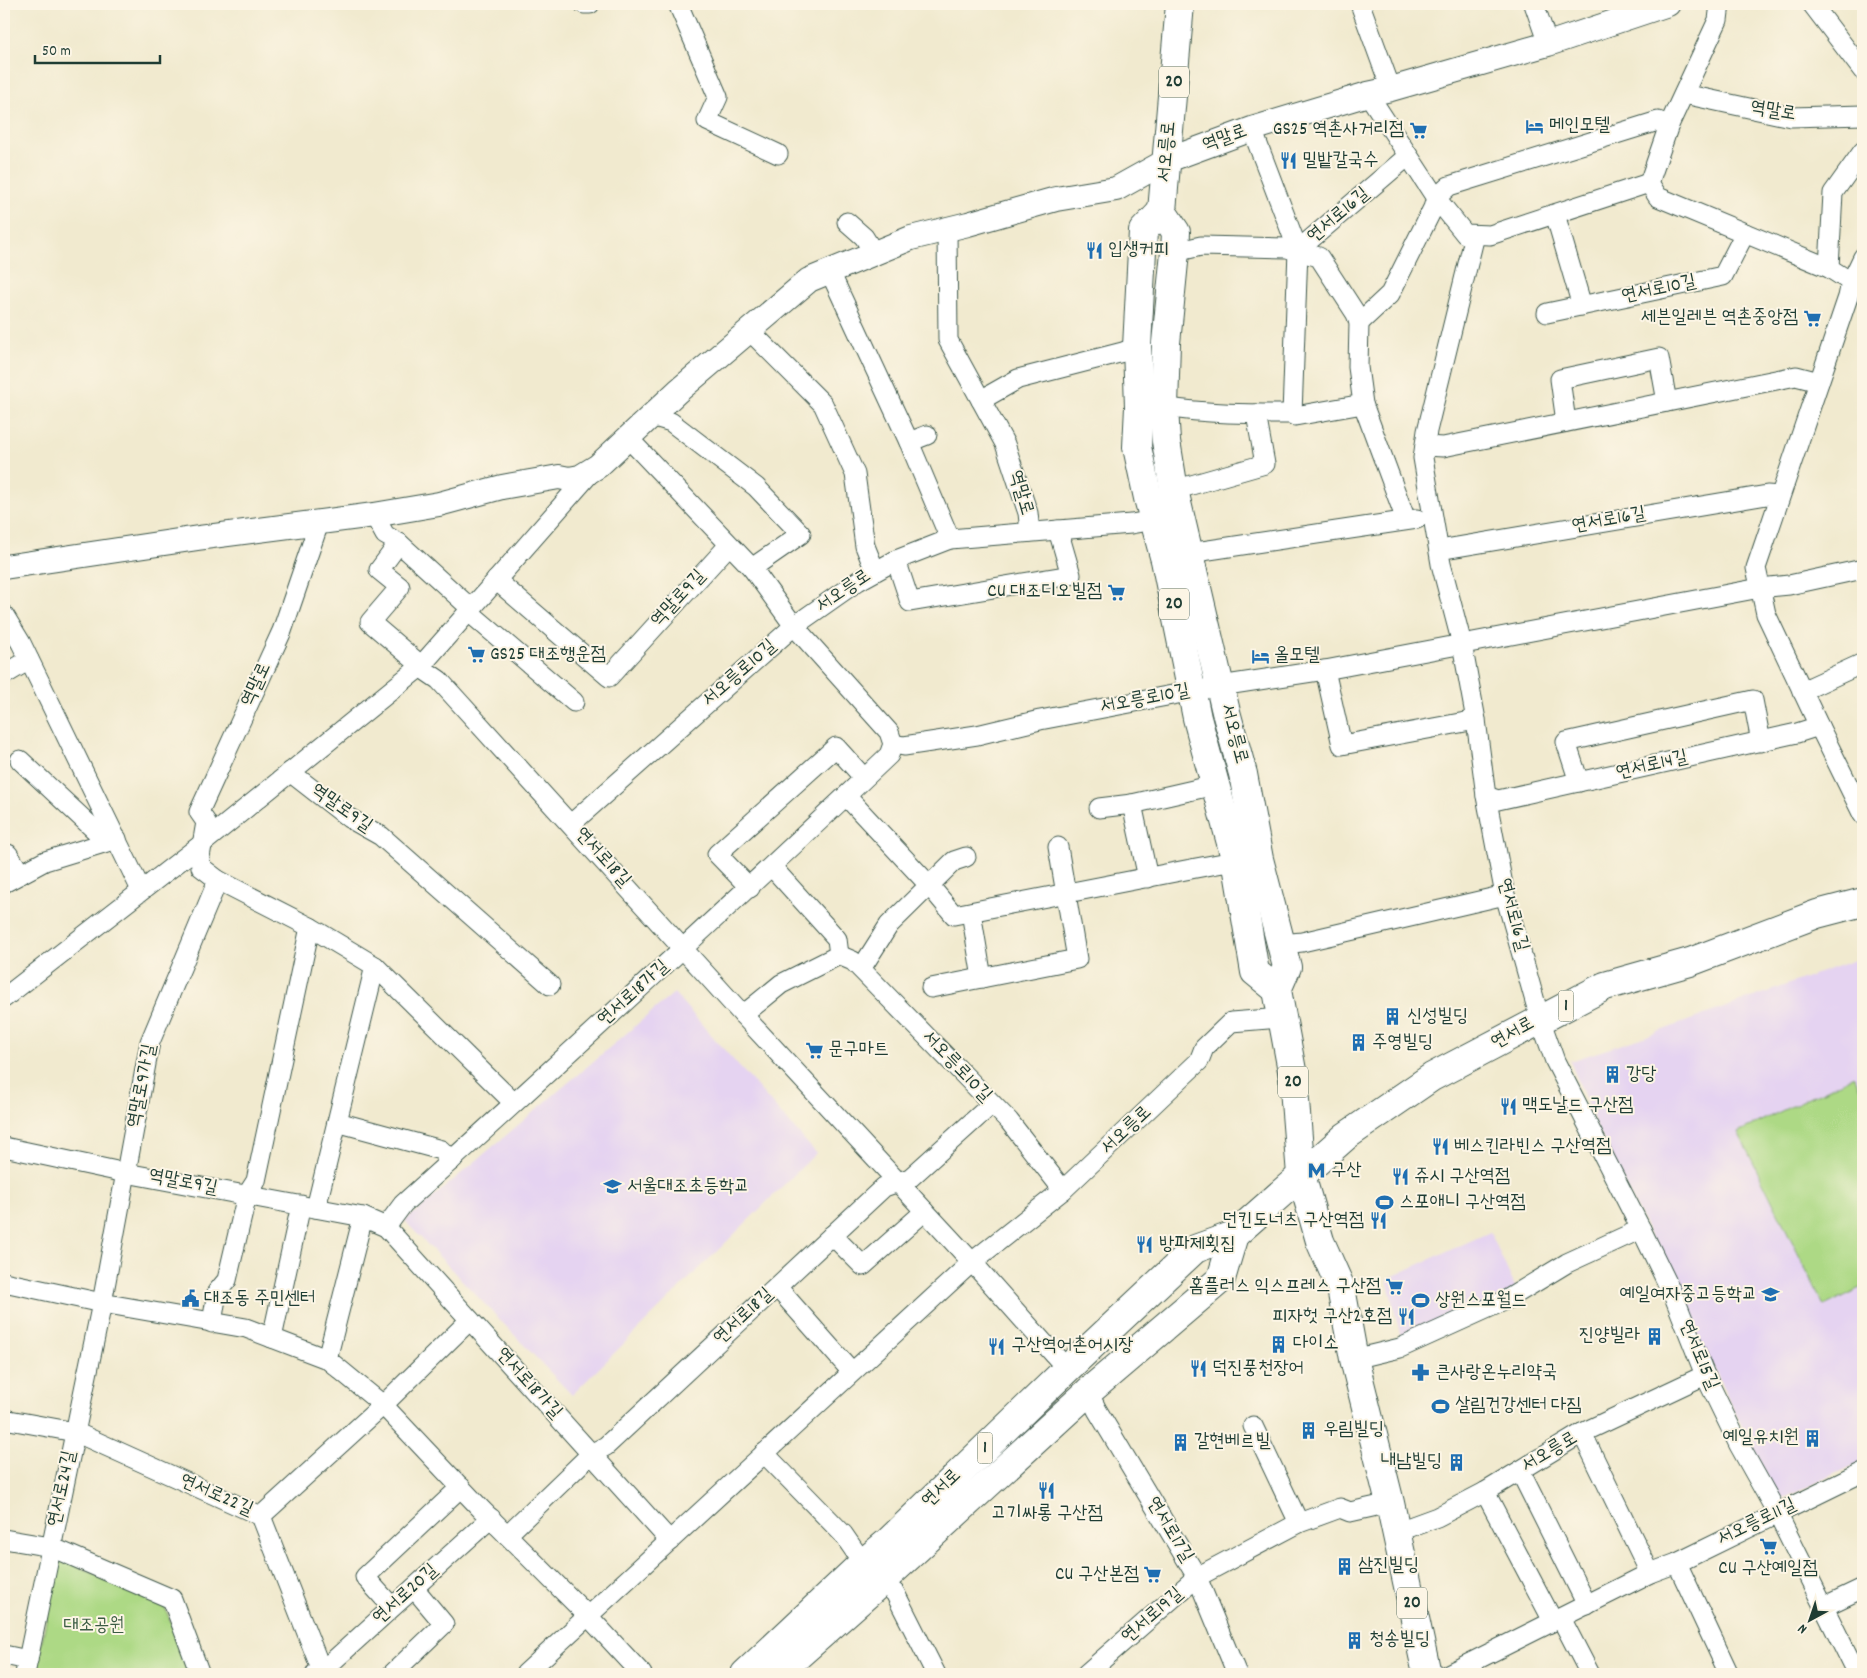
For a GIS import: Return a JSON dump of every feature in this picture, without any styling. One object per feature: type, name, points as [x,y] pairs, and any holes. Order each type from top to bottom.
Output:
[{"type":"main road","name":"서오릉로","points":[[1162,211],[1176,232],[1166,343],[1164,407],[1166,442],[1174,490],[1220,686],[1243,774],[1260,859],[1287,967],[1276,990],[1256,972],[1237,865],[1192,692],[1165,560],[1137,447],[1137,347],[1143,231],[1162,211],[1168,160],[1180,4]]},
{"type":"main road","name":"연서로","points":[[776,1674],[872,1573],[888,1542],[1067,1369],[1195,1249],[1234,1234],[1346,1136],[1432,1077],[1605,986],[1690,962],[1817,914],[1863,902]]},
{"type":"main road","name":"20","points":[[1276,990],[1292,1076],[1301,1176],[1320,1241],[1341,1288],[1354,1359],[1390,1503],[1427,1674]]},
{"type":"main road","name":"연서로","points":[[746,1674],[872,1573],[1221,1279],[1234,1234]]},
{"type":"street","points":[[584,4],[590,4]]},
{"type":"street","points":[[678,4],[718,97],[707,121],[778,154]]},
{"type":"street","points":[[1360,4],[1391,89]]},
{"type":"street","points":[[1534,4],[1548,44]]},
{"type":"street","name":"역말로","points":[[4,567],[198,538],[374,515],[439,504],[502,487],[559,477],[570,479],[580,477],[595,468],[749,330],[809,280],[911,238],[1056,199],[1116,189],[1168,160],[1252,129],[1368,94],[1548,44],[1668,4]]},
{"type":"street","points":[[1649,183],[1669,125],[1718,20],[1720,4]]},
{"type":"street","points":[[1812,4],[1863,71]]},
{"type":"street","points":[[1368,94],[1436,198],[1465,234],[1490,235],[1649,183]]},
{"type":"street","name":"역말로","points":[[1684,94],[1791,117],[1863,115]]},
{"type":"street","points":[[1358,323],[1390,294],[1433,208],[1436,198],[1449,186],[1658,121],[1669,125]]},
{"type":"street","points":[[1252,129],[1298,250],[1301,418]]},
{"type":"street","points":[[1828,268],[1834,193],[1863,151]]},
{"type":"street","name":"연서로16길","points":[[1298,250],[1408,156]]},
{"type":"street","points":[[1649,183],[1658,197],[1828,268],[1857,285]]},
{"type":"street","points":[[1555,214],[1582,306]]},
{"type":"street","points":[[847,222],[864,237],[874,253]]},
{"type":"street","name":"역말로","points":[[947,229],[948,340],[1005,444],[1028,513],[1030,532]]},
{"type":"street","name":"연서로10길","points":[[1547,313],[1723,276],[1745,233]]},
{"type":"street","name":"연서로16길","points":[[1475,235],[1423,458],[1439,550],[1462,644],[1476,720],[1486,796],[1505,895],[1540,1019]]},
{"type":"street","points":[[1175,252],[1201,246],[1287,248],[1298,250]]},
{"type":"street","name":"연서로16길","points":[[1298,250],[1320,257],[1356,314],[1358,323],[1358,367],[1363,404],[1406,520]]},
{"type":"street","points":[[1863,256],[1857,285],[1848,298],[1756,568],[1766,614],[1863,815]]},
{"type":"street","points":[[830,272],[909,442],[950,539]]},
{"type":"street","points":[[749,330],[823,404],[855,474],[865,546],[875,571]]},
{"type":"street","points":[[981,400],[1018,379],[1137,347]]},
{"type":"street","points":[[1566,422],[1560,379],[1659,358],[1667,402]]},
{"type":"street","points":[[1425,446],[1443,447],[1796,376],[1819,382]]},
{"type":"street","points":[[1164,407],[1301,418],[1363,404]]},
{"type":"street","points":[[1174,490],[1266,464],[1256,414]]},
{"type":"street","points":[[652,416],[671,422],[756,487],[801,534],[752,568]]},
{"type":"street","points":[[909,442],[927,436]]},
{"type":"street","points":[[628,438],[752,568],[794,626]]},
{"type":"street","name":"역말로9길","points":[[4,998],[203,843],[420,667],[595,468]]},
{"type":"street","name":"연서로16길","points":[[1439,550],[1767,495],[1780,496]]},
{"type":"street","points":[[374,515],[385,536],[399,543],[466,604],[469,612],[574,702]]},
{"type":"street","points":[[1189,554],[1433,517]]},
{"type":"street","name":"서오릉로","points":[[794,626],[875,571],[896,560],[950,539],[1131,524],[1154,520]]},
{"type":"street","name":"역말로","points":[[203,843],[206,822],[199,812],[282,631],[319,523]]},
{"type":"street","name":"서오릉로","points":[[896,560],[910,602],[1071,575],[1058,530]]},
{"type":"street","name":"연서로18길","points":[[399,543],[379,570],[400,587],[370,622],[417,662],[420,667],[438,680],[743,1015],[972,1262],[1067,1369]]},
{"type":"street","name":"역말로9길","points":[[496,580],[609,677],[729,545]]},
{"type":"street","points":[[1220,686],[1326,670],[1760,588],[1788,585],[1863,569]]},
{"type":"street","points":[[4,615],[30,660],[141,890]]},
{"type":"street","name":"서오릉로10길","points":[[570,824],[794,626],[889,732],[893,744],[904,746],[977,735],[1040,720],[1220,686]]},
{"type":"street","points":[[4,674],[30,660]]},
{"type":"street","points":[[1802,691],[1863,664]]},
{"type":"street","points":[[1326,670],[1342,744],[1476,720]]},
{"type":"street","points":[[1578,782],[1566,742],[1753,700],[1761,742]]},
{"type":"street","name":"연서로14길","points":[[1486,796],[1498,800],[1797,734],[1819,726]]},
{"type":"street","points":[[684,949],[889,755],[893,744]]},
{"type":"street","points":[[750,888],[717,854],[836,747],[864,778]]},
{"type":"street","points":[[20,760],[97,832],[117,838]]},
{"type":"street","name":"역말로9길","points":[[290,772],[349,818],[381,836],[550,985]]},
{"type":"street","points":[[1099,808],[1132,804],[1215,785]]},
{"type":"street","points":[[846,796],[929,885],[954,915],[1223,863],[1237,865]]},
{"type":"street","points":[[1132,804],[1148,878]]},
{"type":"street","points":[[4,883],[45,860],[117,838]]},
{"type":"street","points":[[203,843],[200,857],[201,867],[218,880],[310,927],[375,966],[514,1103]]},
{"type":"street","points":[[930,988],[1076,959],[1058,847]]},
{"type":"street","points":[[4,853],[8,854],[21,874]]},
{"type":"street","points":[[861,969],[889,925],[954,861],[966,857]]},
{"type":"street","points":[[743,1015],[781,984],[839,955],[837,939],[772,866]]},
{"type":"street","name":"역말로9가길","points":[[102,1303],[150,1042],[218,880]]},
{"type":"street","points":[[1282,944],[1302,942],[1505,895]]},
{"type":"street","points":[[971,912],[982,978]]},
{"type":"street","points":[[212,1323],[217,1292],[227,1280],[247,1195],[256,1181],[310,927]]},
{"type":"street","name":"연서로18가길","points":[[386,1227],[403,1204],[684,949]]},
{"type":"street","name":"서오릉로10길","points":[[839,955],[853,960],[1009,1121],[1063,1190]]},
{"type":"street","points":[[272,1338],[309,1207],[337,1122],[375,966]]},
{"type":"street","name":"서오릉로","points":[[972,1262],[1063,1190],[1199,1061],[1204,1048],[1231,1022],[1282,1018]]},
{"type":"street","name":"연서로15길","points":[[1540,1019],[1555,1061],[1641,1228],[1675,1300],[1705,1376],[1739,1445],[1777,1513],[1857,1674]]},
{"type":"street","name":"연서로18길","points":[[507,1535],[591,1454],[606,1446],[884,1187],[910,1178],[992,1104]]},
{"type":"street","points":[[337,1122],[441,1150],[451,1161]]},
{"type":"street","name":"역말로9길","points":[[4,1147],[126,1173],[363,1217]]},
{"type":"street","points":[[832,1235],[863,1266],[925,1211]]},
{"type":"street","points":[[328,1359],[363,1217]]},
{"type":"street","name":"연서로18가길","points":[[363,1217],[386,1227],[670,1541]]},
{"type":"street","points":[[1354,1359],[1400,1348],[1506,1300],[1567,1263],[1641,1228]]},
{"type":"street","points":[[525,1674],[972,1262]]},
{"type":"street","points":[[4,1282],[102,1303],[246,1328],[328,1359],[383,1405],[642,1674]]},
{"type":"street","points":[[777,1287],[852,1372]]},
{"type":"street","name":"연서로24길","points":[[27,1667],[102,1303]]},
{"type":"street","points":[[260,1516],[383,1405],[470,1320]]},
{"type":"street","name":"서오릉로","points":[[1396,1532],[1437,1517],[1485,1492],[1582,1433],[1705,1376]]},
{"type":"street","name":"연서로17길","points":[[1088,1392],[1198,1577],[1237,1674]]},
{"type":"street","name":"연서로22길","points":[[4,1418],[75,1432],[260,1516],[320,1673]]},
{"type":"street","points":[[1253,1426],[1299,1523]]},
{"type":"street","points":[[1582,1433],[1650,1573]]},
{"type":"street","points":[[764,1453],[843,1534],[872,1573],[895,1593],[936,1674]]},
{"type":"street","points":[[1520,1471],[1587,1605]]},
{"type":"street","name":"서오릉로11길","points":[[1448,1674],[1650,1573],[1677,1562],[1863,1472]]},
{"type":"street","points":[[392,1607],[365,1577],[461,1488]]},
{"type":"street","points":[[1485,1492],[1557,1620],[1590,1674]]},
{"type":"street","name":"연서로19길","points":[[1086,1674],[1198,1577],[1299,1523],[1340,1508],[1350,1512],[1390,1503]]},
{"type":"street","name":"연서로20길","points":[[320,1673],[491,1518]]},
{"type":"street","points":[[4,1539],[51,1547],[172,1600],[200,1674]]},
{"type":"street","points":[[1677,1562],[1728,1674]]},
{"type":"street","points":[[392,1674],[444,1624],[414,1588]]},
{"type":"street","points":[[1823,1607],[1863,1588]]},
{"type":"street","points":[[4,1655],[27,1667]]},
{"type":"shaded area","name":"예일여자중고등학교","points":[[1863,957],[1863,1461],[1778,1501],[1595,1122],[1570,1061],[1641,1038]]},
{"type":"shaded area","name":"서울대조초등학교","points":[[674,993],[816,1153],[572,1395],[405,1221]]},
{"type":"shaded area","points":[[1490,1232],[1516,1289],[1402,1343],[1387,1279]]},
{"type":"green space","points":[[1854,1076],[1863,1096],[1863,1287],[1824,1306],[1738,1132]]},
{"type":"green space","name":"대조공원","points":[[59,1558],[164,1605],[191,1674],[35,1674]]},
{"type":"place","name":"메인모텔","points":[[1535,126]]},
{"type":"place","name":"GS25 역촌사거리점","points":[[1418,130]]},
{"type":"place","name":"밀밭칼국수","points":[[1288,161]]},
{"type":"place","name":"입생커피","points":[[1094,250]]},
{"type":"place","name":"세븐일레븐 역촌중앙점","points":[[1812,318]]},
{"type":"place","name":"CU 대조디오빌점","points":[[1116,592]]},
{"type":"place","name":"GS25 대조행운점","points":[[476,655]]},
{"type":"place","name":"올모텔","points":[[1260,656]]},
{"type":"place","name":"신성빌딩","points":[[1393,1017]]},
{"type":"place","name":"주영빌딩","points":[[1358,1043]]},
{"type":"place","name":"문구마트","points":[[814,1050]]},
{"type":"place","name":"강당","points":[[1612,1075]]},
{"type":"place","name":"맥도날드 구산점","points":[[1508,1106]]},
{"type":"place","name":"베스킨라빈스 구산역점","points":[[1440,1147]]},
{"type":"place","name":"구산","points":[[1317,1171]]},
{"type":"place","name":"쥬시 구산역점","points":[[1400,1177]]},
{"type":"place","name":"서울대조초등학교","points":[[613,1187]]},
{"type":"place","name":"스포애니 구산역점","points":[[1385,1203]]},
{"type":"place","name":"던킨도너츠 구산역점","points":[[1378,1221]]},
{"type":"place","name":"방파제횟집","points":[[1145,1245]]},
{"type":"place","name":"홈플러스 익스프레스 구산점","points":[[1395,1287]]},
{"type":"place","name":"예일여자중고등학교","points":[[1771,1295]]},
{"type":"place","name":"대조동 주민센터","points":[[190,1299]]},
{"type":"place","name":"상원스포월드","points":[[1421,1301]]},
{"type":"place","name":"피자헛 구산2호점","points":[[1406,1317]]},
{"type":"place","name":"진양빌라","points":[[1654,1336]]},
{"type":"place","name":"다이소","points":[[1279,1344]]},
{"type":"place","name":"구산역어촌어시장","points":[[997,1346]]},
{"type":"place","name":"덕진풍천장어","points":[[1198,1369]]},
{"type":"place","name":"큰사랑온누리약국","points":[[1421,1373]]},
{"type":"place","name":"살림건강센터 다짐","points":[[1441,1406]]},
{"type":"place","name":"우림빌딩","points":[[1309,1430]]},
{"type":"place","name":"예일유치원","points":[[1813,1438]]},
{"type":"place","name":"갈현베르빌","points":[[1180,1442]]},
{"type":"place","name":"내남빌딩","points":[[1456,1462]]},
{"type":"place","name":"고기싸롱 구산점","points":[[1047,1491]]},
{"type":"place","name":"CU 구산예일점","points":[[1768,1546]]},
{"type":"place","name":"삼진빌딩","points":[[1344,1566]]},
{"type":"place","name":"CU 구산본점","points":[[1153,1575]]},
{"type":"place","name":"청송빌딩","points":[[1355,1640]]}]
